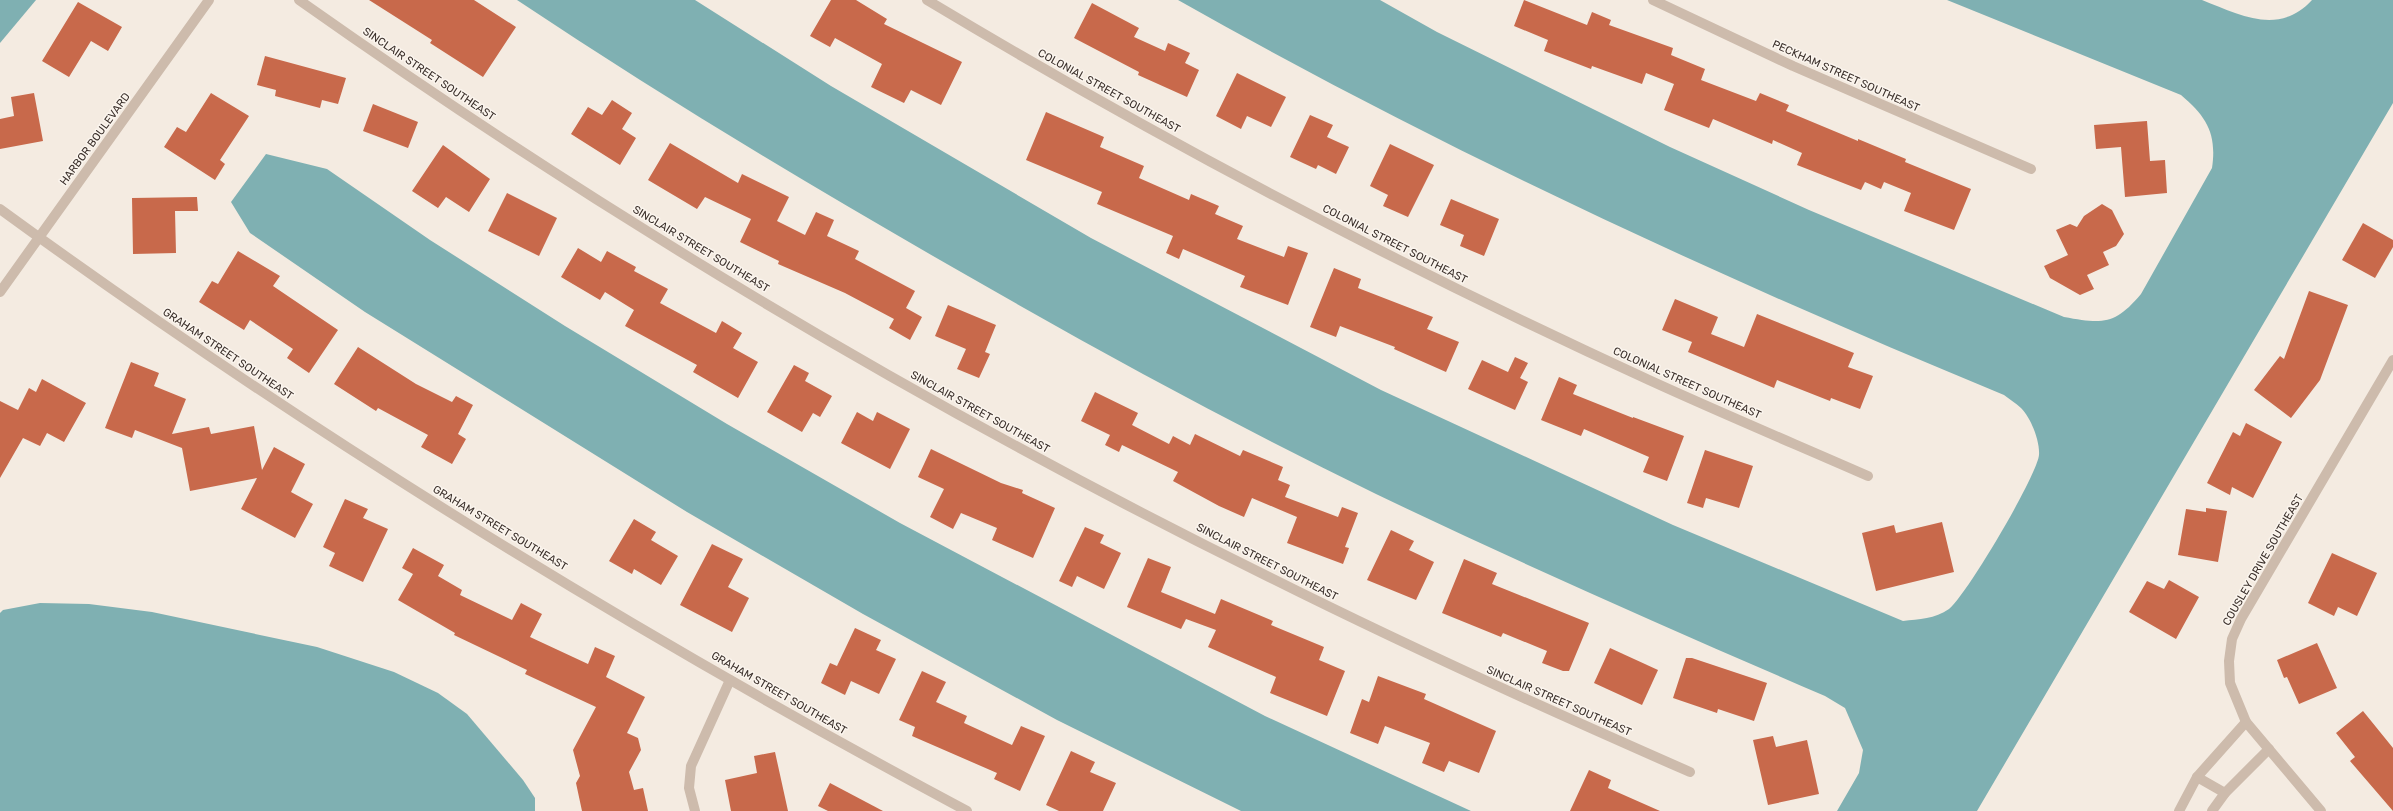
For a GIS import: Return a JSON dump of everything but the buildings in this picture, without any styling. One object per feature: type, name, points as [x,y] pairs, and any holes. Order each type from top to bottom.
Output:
[{"type":"street","name":"HARBOR BOULEVARD","points":[[0,292],[209,0]]},
{"type":"street","name":"SINCLAIR STREET SOUTHEAST","points":[[299,0],[465,113],[683,253],[804,325],[995,434],[1154,519],[1379,631],[1507,691],[1690,772]]},
{"type":"street","name":"COLONIAL STREET SOUTHEAST","points":[[928,0],[1195,154],[1421,271],[1644,378],[1868,476]]},
{"type":"street","name":"PECKHAM STREET SOUTHEAST","points":[[1653,0],[1828,82],[2031,169]]},
{"type":"street","name":"GRAHAM STREET SOUTHEAST","points":[[0,209],[39,238],[249,383],[385,472],[503,546],[730,680],[856,752],[966,811]]},
{"type":"street","name":"COUSLEY DRIVE SOUTHEAST","points":[[2321,811],[2246,722],[2230,683],[2229,661],[2232,639],[2241,619],[2392,365]]},
{"type":"street","points":[[695,811],[689,788],[691,766],[730,680]]},
{"type":"street","points":[[2179,811],[2197,777],[2246,722]]},
{"type":"street","points":[[2212,811],[2225,793],[2269,749]]},
{"type":"street","points":[[2197,777],[2225,793]]},
{"type":"water","points":[[0,0],[36,0],[0,43]]},
{"type":"water","points":[[517,0],[695,0],[831,86],[1091,238],[1381,390],[1673,525],[1903,621],[1933,617],[1949,609],[1958,600],[2000,535],[2014,510],[2035,467],[2039,455],[2038,443],[2034,430],[2025,412],[2019,406],[2004,395],[1793,305],[1585,210],[1380,109],[1279,56],[1178,0],[1380,0],[1437,32],[1670,147],[1809,210],[2064,317],[2089,321],[2107,320],[2115,317],[2123,312],[2141,294],[2212,168],[2213,145],[2208,127],[2198,111],[2181,95],[1947,0],[2202,0],[2245,16],[2273,20],[2286,17],[2299,11],[2312,0],[2393,0],[2393,103],[1977,811],[1837,811],[1859,773],[1863,750],[1845,708],[1825,696],[1599,597],[1376,494],[1324,469],[1170,389],[1018,305],[797,176],[628,72]]},
{"type":"water","points":[[266,154],[327,169],[430,240],[565,326],[727,424],[900,523],[1265,716],[1471,811],[1241,811],[1057,720],[863,614],[687,512],[365,312],[250,233],[231,202]]},
{"type":"water","points":[[40,603],[89,604],[152,612],[317,647],[394,672],[438,693],[467,714],[523,780],[535,798],[535,811],[0,811],[0,613],[3,610]]}]
